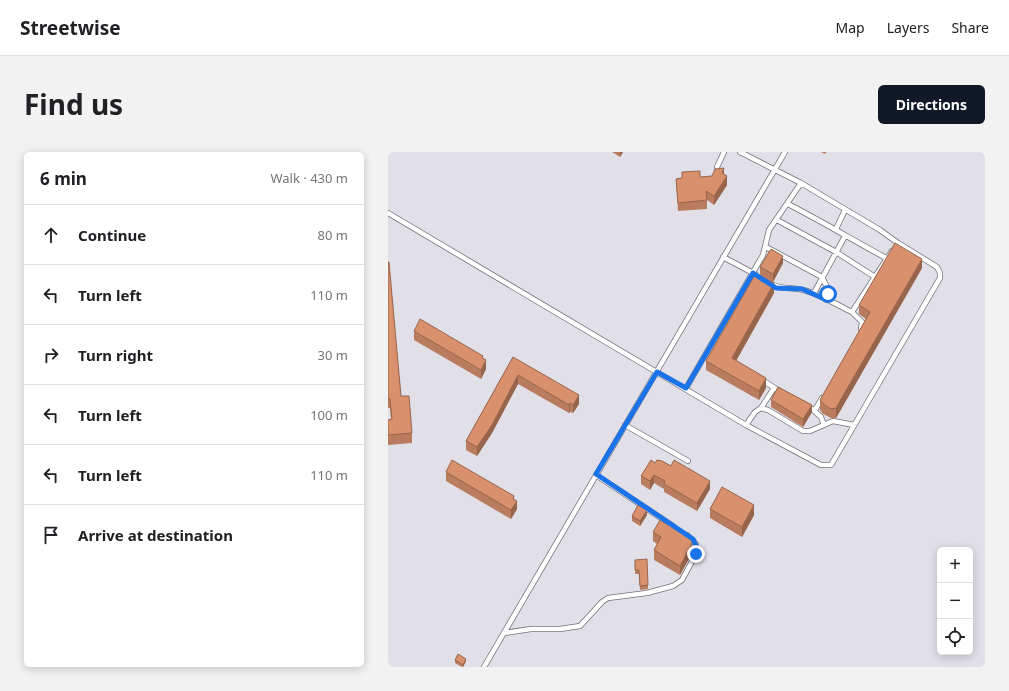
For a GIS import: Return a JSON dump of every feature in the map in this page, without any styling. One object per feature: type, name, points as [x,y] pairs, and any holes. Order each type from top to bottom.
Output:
[{"type":"lane","points":[[717,167],[724,152]]},
{"type":"lane","points":[[388,213],[686,388],[746,425],[821,465],[826,466],[831,464],[835,459],[940,278],[940,273],[937,267],[880,230],[801,183],[774,171],[740,152]]},
{"type":"lane","points":[[484,667],[785,152]]},
{"type":"lane","points":[[686,388],[753,273],[766,247],[769,230],[801,183]]},
{"type":"lane","points":[[788,204],[836,229],[845,236],[886,258]]},
{"type":"lane","points":[[836,229],[845,210]]},
{"type":"lane","points":[[777,220],[836,252],[875,277]]},
{"type":"lane","points":[[814,293],[845,236]]},
{"type":"lane","points":[[852,312],[886,258],[898,243]]},
{"type":"lane","points":[[766,247],[822,277],[828,289],[827,300]]},
{"type":"lane","points":[[723,257],[759,277]]},
{"type":"lane","points":[[764,280],[776,288],[802,289],[814,293],[852,312],[863,324],[857,336]]},
{"type":"lane","points":[[757,376],[774,388],[788,395]]},
{"type":"lane","points":[[746,425],[755,412],[761,408],[774,388]]},
{"type":"lane","points":[[815,410],[826,390]]},
{"type":"lane","points":[[808,406],[815,410],[824,425]]},
{"type":"lane","points":[[761,408],[768,410],[803,431],[810,431],[833,421],[854,425]]},
{"type":"lane","points":[[625,425],[688,461]]},
{"type":"lane","points":[[504,633],[531,629],[560,629],[580,626],[602,602],[608,598],[654,591],[673,586],[682,580],[696,554],[697,548],[693,539],[596,474]]},
{"type":"building","points":[[724,168],[722,173],[727,176],[714,196],[706,191],[707,200],[678,203],[676,179],[682,178],[682,172],[700,171],[700,177],[712,176],[715,169]]},
{"type":"building","points":[[895,243],[922,259],[836,408],[831,409],[820,400],[870,312],[859,305]]},
{"type":"building","points":[[771,249],[783,256],[773,274],[760,267]]},
{"type":"building","points":[[388,262],[401,396],[409,396],[412,433],[388,435],[388,420],[392,419],[390,399],[388,399]]},
{"type":"building","points":[[756,273],[774,283],[732,358],[766,378],[759,391],[706,361]]},
{"type":"building","points":[[420,319],[483,356],[482,358],[486,360],[481,370],[414,331]]},
{"type":"building","points":[[513,357],[579,395],[573,405],[570,403],[569,405],[518,375],[492,425],[477,447],[466,441]]},
{"type":"building","points":[[778,387],[812,405],[803,419],[771,400]]},
{"type":"building","points":[[452,460],[514,496],[513,499],[517,501],[511,510],[446,472]]},
{"type":"building","points":[[651,460],[655,463],[657,460],[662,461],[671,466],[674,460],[710,481],[697,503],[664,484],[665,481],[654,475],[650,481],[641,476]]},
{"type":"building","points":[[722,487],[754,505],[742,527],[710,509]]},
{"type":"building","points":[[638,505],[647,510],[640,521],[632,516]]},
{"type":"building","points":[[660,520],[668,525],[669,523],[692,536],[692,544],[680,566],[654,550],[661,537],[653,532]]},
{"type":"building","points":[[647,559],[648,585],[640,586],[639,570],[635,570],[635,560]]},
{"type":"building","points":[[458,654],[466,659],[463,665],[455,660]]},
{"type":"route","points":[[696,554],[697,548],[693,539],[596,474],[657,372],[686,388],[753,273],[776,288],[802,289],[827,300],[828,294]]}]
